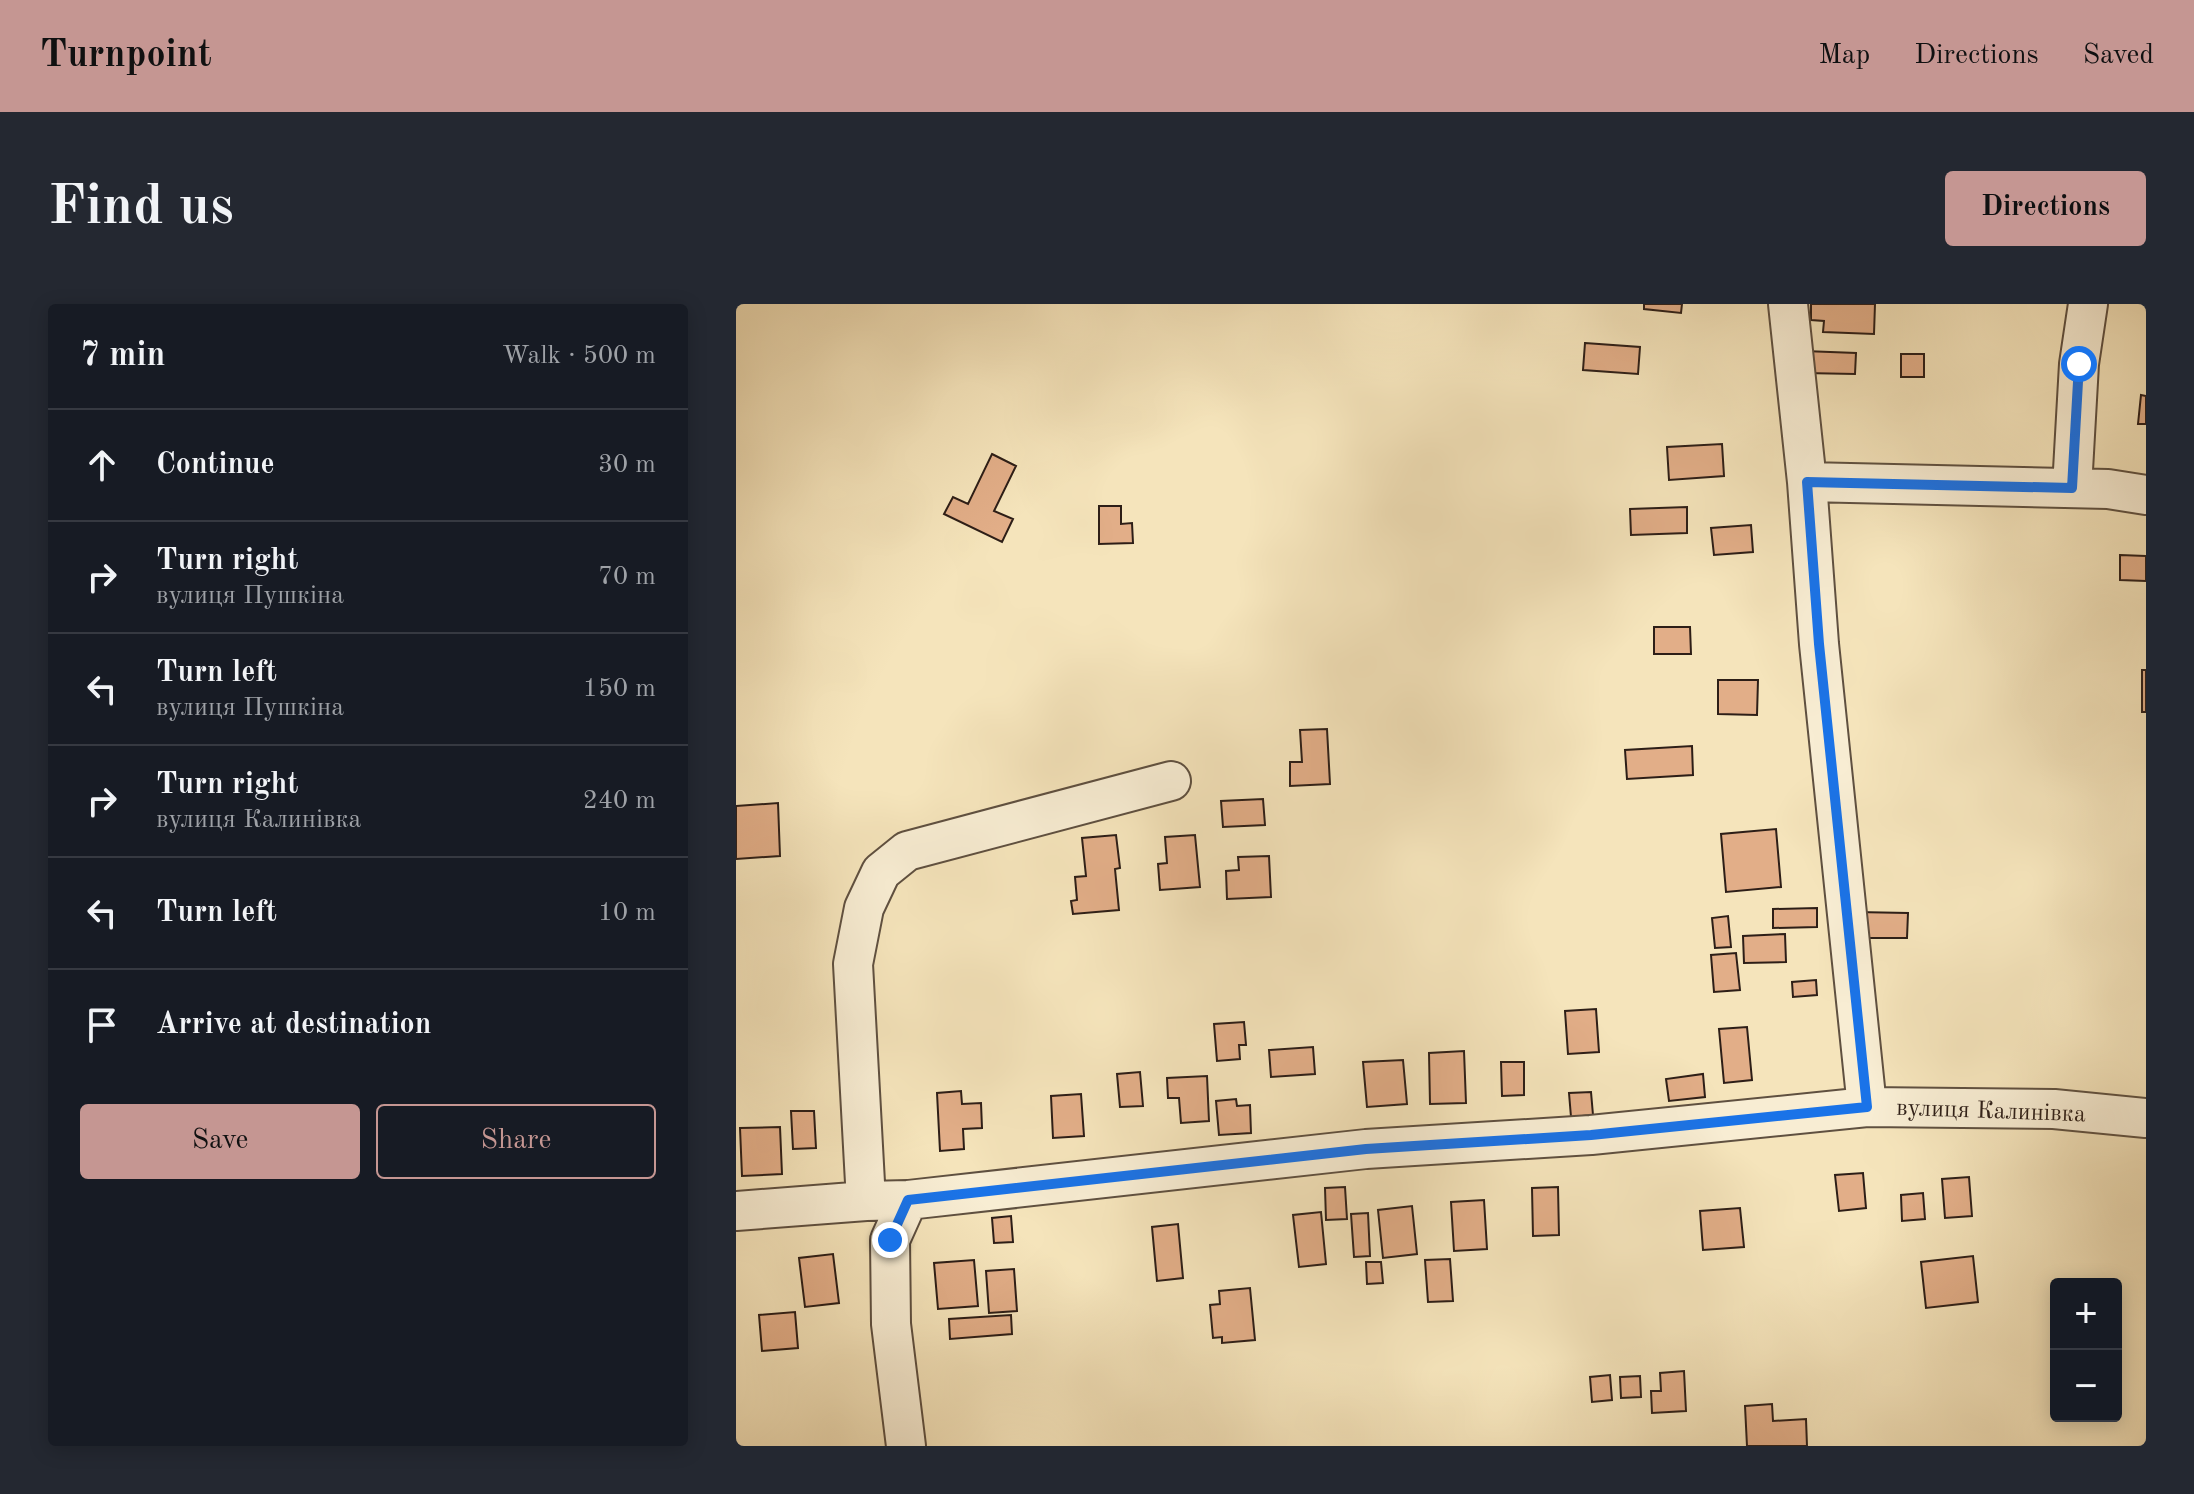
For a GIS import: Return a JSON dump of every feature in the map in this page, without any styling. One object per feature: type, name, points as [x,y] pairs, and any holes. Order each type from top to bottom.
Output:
[{"type":"street","points":[[1788,304],[1807,482],[1819,644],[1867,1107]]},
{"type":"street","points":[[2072,488],[2079,364],[2088,304]]},
{"type":"street","points":[[1807,482],[2108,489],[2146,495]]},
{"type":"street","points":[[866,1201],[853,964],[864,908],[881,872],[907,851],[1171,781]]},
{"type":"street","name":"вулиця Калинівка","points":[[736,1211],[908,1200],[1366,1149],[1591,1135],[1867,1107],[2054,1109],[2146,1118]]},
{"type":"street","points":[[906,1446],[891,1324],[890,1240],[908,1200]]},
{"type":"building","points":[[1644,304],[1682,304],[1681,313],[1644,309]]},
{"type":"building","points":[[1811,304],[1875,304],[1874,334],[1823,332],[1824,321],[1811,320]]},
{"type":"building","points":[[1585,343],[1640,347],[1638,374],[1583,370]]},
{"type":"building","points":[[1804,351],[1856,353],[1855,374],[1804,373]]},
{"type":"building","points":[[1901,354],[1924,354],[1924,377],[1901,377]]},
{"type":"building","points":[[2141,395],[2146,396],[2146,424],[2138,424]]},
{"type":"building","points":[[1722,444],[1724,476],[1669,480],[1667,447]]},
{"type":"building","points":[[992,454],[1016,466],[994,511],[1013,519],[1002,542],[944,514],[953,497],[968,504]]},
{"type":"building","points":[[1099,506],[1121,506],[1121,524],[1132,523],[1133,543],[1099,544]]},
{"type":"building","points":[[1687,507],[1687,533],[1631,535],[1630,509]]},
{"type":"building","points":[[1751,525],[1753,552],[1714,555],[1711,528]]},
{"type":"building","points":[[2120,555],[2146,556],[2146,581],[2120,580]]},
{"type":"building","points":[[1654,627],[1690,627],[1691,654],[1654,654]]},
{"type":"building","points":[[2142,670],[2146,670],[2146,712],[2142,712]]},
{"type":"building","points":[[1718,680],[1758,680],[1757,715],[1718,714]]},
{"type":"building","points":[[1327,729],[1330,784],[1290,786],[1290,762],[1302,762],[1300,730]]},
{"type":"building","points":[[1692,746],[1693,775],[1627,779],[1625,750]]},
{"type":"building","points":[[1263,799],[1265,825],[1223,827],[1221,801]]},
{"type":"building","points":[[778,803],[780,856],[736,859],[736,806]]},
{"type":"building","points":[[1776,829],[1781,887],[1726,892],[1721,834]]},
{"type":"building","points":[[1116,835],[1120,868],[1115,869],[1119,910],[1073,914],[1071,901],[1077,900],[1075,877],[1086,876],[1082,838]]},
{"type":"building","points":[[1195,835],[1200,887],[1160,890],[1158,864],[1167,863],[1165,837]]},
{"type":"building","points":[[1269,856],[1271,897],[1227,899],[1226,871],[1239,870],[1238,857]]},
{"type":"building","points":[[1817,908],[1817,927],[1773,928],[1773,909]]},
{"type":"building","points":[[1856,912],[1908,913],[1907,938],[1856,938]]},
{"type":"building","points":[[1728,916],[1731,947],[1715,948],[1712,918]]},
{"type":"building","points":[[1785,934],[1786,962],[1744,963],[1743,936]]},
{"type":"building","points":[[1736,953],[1740,990],[1714,992],[1711,955]]},
{"type":"building","points":[[1816,980],[1817,995],[1793,997],[1792,982]]},
{"type":"building","points":[[1596,1009],[1599,1052],[1568,1054],[1565,1011]]},
{"type":"building","points":[[1244,1022],[1246,1045],[1239,1045],[1240,1059],[1217,1061],[1214,1024]]},
{"type":"building","points":[[1747,1027],[1752,1080],[1724,1083],[1719,1029]]},
{"type":"building","points":[[1313,1047],[1315,1074],[1271,1077],[1269,1050]]},
{"type":"building","points":[[1464,1051],[1466,1103],[1430,1104],[1429,1053]]},
{"type":"building","points":[[1403,1060],[1407,1104],[1367,1107],[1363,1062]]},
{"type":"building","points":[[1501,1062],[1524,1062],[1524,1095],[1502,1096]]},
{"type":"building","points":[[1140,1072],[1143,1106],[1120,1107],[1117,1074]]},
{"type":"building","points":[[1703,1074],[1705,1097],[1669,1101],[1666,1079]]},
{"type":"building","points":[[1207,1076],[1209,1121],[1181,1123],[1179,1098],[1168,1098],[1167,1078]]},
{"type":"building","points":[[961,1091],[962,1104],[981,1103],[982,1128],[963,1129],[964,1149],[940,1151],[937,1093]]},
{"type":"building","points":[[1591,1092],[1593,1115],[1571,1117],[1569,1093]]},
{"type":"building","points":[[1081,1094],[1084,1136],[1053,1138],[1051,1096]]},
{"type":"building","points":[[1236,1099],[1237,1106],[1250,1105],[1251,1133],[1219,1135],[1216,1101]]},
{"type":"building","points":[[791,1111],[814,1111],[816,1148],[793,1149]]},
{"type":"building","points":[[780,1127],[782,1174],[742,1176],[740,1128]]},
{"type":"building","points":[[1863,1173],[1866,1208],[1839,1211],[1835,1175]]},
{"type":"building","points":[[1969,1177],[1972,1216],[1945,1218],[1942,1179]]},
{"type":"building","points":[[1345,1187],[1347,1219],[1326,1220],[1325,1188]]},
{"type":"building","points":[[1558,1187],[1559,1235],[1533,1236],[1532,1188]]},
{"type":"building","points":[[1923,1193],[1925,1219],[1902,1221],[1901,1195]]},
{"type":"building","points":[[1484,1200],[1487,1249],[1454,1251],[1451,1202]]},
{"type":"building","points":[[1412,1206],[1417,1254],[1383,1258],[1378,1210]]},
{"type":"building","points":[[1740,1208],[1744,1247],[1703,1250],[1700,1211]]},
{"type":"building","points":[[1321,1212],[1326,1264],[1299,1267],[1293,1215]]},
{"type":"building","points":[[1368,1213],[1370,1256],[1354,1257],[1351,1214]]},
{"type":"building","points":[[1011,1216],[1013,1242],[994,1243],[992,1218]]},
{"type":"building","points":[[1178,1224],[1183,1278],[1157,1281],[1152,1227]]},
{"type":"building","points":[[833,1254],[839,1303],[805,1307],[799,1258]]},
{"type":"building","points":[[1973,1256],[1978,1302],[1926,1308],[1921,1262]]},
{"type":"building","points":[[1450,1259],[1453,1301],[1428,1302],[1425,1260]]},
{"type":"building","points":[[974,1260],[978,1306],[938,1309],[934,1263]]},
{"type":"building","points":[[1366,1262],[1381,1262],[1383,1283],[1367,1284]]},
{"type":"building","points":[[1014,1269],[1017,1311],[989,1313],[986,1271]]},
{"type":"building","points":[[1250,1288],[1255,1340],[1222,1343],[1222,1337],[1213,1338],[1210,1305],[1220,1304],[1219,1291]]},
{"type":"building","points":[[795,1312],[798,1348],[762,1351],[759,1315]]},
{"type":"building","points":[[1011,1315],[1012,1334],[950,1339],[949,1319]]},
{"type":"building","points":[[1684,1371],[1686,1411],[1652,1413],[1651,1391],[1661,1391],[1660,1373]]},
{"type":"building","points":[[1610,1375],[1612,1400],[1592,1402],[1590,1377]]},
{"type":"building","points":[[1640,1376],[1641,1397],[1621,1398],[1620,1377]]},
{"type":"building","points":[[1772,1404],[1773,1421],[1806,1419],[1807,1446],[1747,1446],[1745,1406]]},
{"type":"route","points":[[890,1240],[908,1200],[1366,1149],[1591,1135],[1867,1107],[1819,644],[1807,482],[2072,488],[2079,364]]}]
